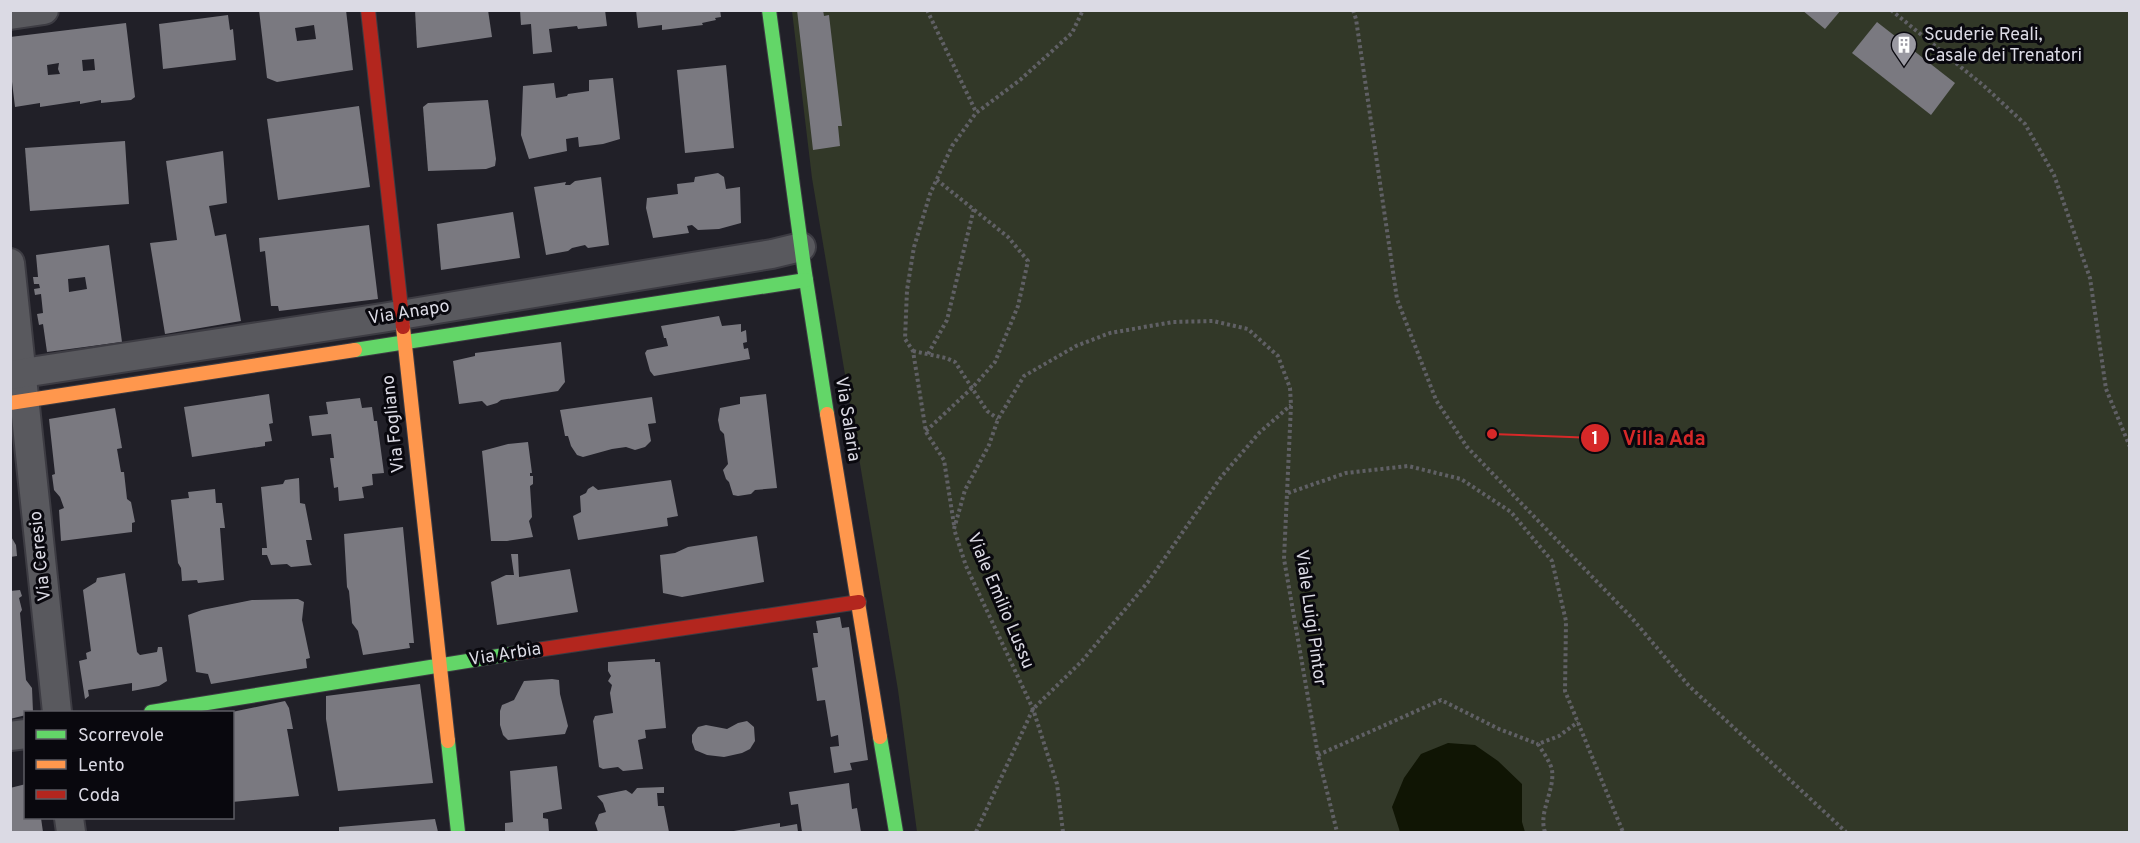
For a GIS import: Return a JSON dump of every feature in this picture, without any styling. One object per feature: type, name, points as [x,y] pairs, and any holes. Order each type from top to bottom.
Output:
[{"type":"street","points":[[10,15],[44,10]]},
{"type":"street","name":"Via Fogliano","points":[[368,10],[458,832]]},
{"type":"street","name":"Via Salaria","points":[[769,10],[827,418],[896,832]]},
{"type":"street","name":"Via Anapo","points":[[218,358],[400,315],[772,254],[801,247]]},
{"type":"street","name":"Via Ceresio","points":[[10,263],[17,388],[57,711]]},
{"type":"street","name":"Via Anapo","points":[[17,388],[218,358],[404,344],[806,280]]},
{"type":"street","points":[[603,282],[607,312]]},
{"type":"street","name":"Via Arbia","points":[[156,711],[439,665],[859,602]]},
{"type":"path","points":[[927,10],[976,113]]},
{"type":"path","points":[[954,529],[944,460],[926,432],[913,351],[905,339],[907,290],[914,247],[930,194],[952,146],[976,113],[1020,80],[1071,33],[1083,10]]},
{"type":"path","points":[[1353,10],[1397,299],[1436,400],[1467,447],[1631,617],[1689,686],[1846,832]]},
{"type":"path","points":[[1891,10],[1984,86],[2025,124],[2054,175],[2090,278],[2106,389],[2130,447]]},
{"type":"path","points":[[926,432],[973,387],[995,362],[1018,306],[1028,261],[1008,237],[937,180]]},
{"type":"path","points":[[928,354],[947,320],[974,208]]},
{"type":"path","name":"Viale Emilio Lussu","points":[[1063,832],[1057,784],[1033,709],[966,566],[954,529],[965,490],[989,445],[998,418],[1024,376],[1076,346],[1110,333],[1173,322],[1213,321],[1248,329],[1278,356],[1290,388],[1291,405]]},
{"type":"path","points":[[913,351],[955,362],[987,411],[998,418]]},
{"type":"path","points":[[976,832],[1033,709],[1082,661],[1148,582],[1221,477],[1260,432],[1291,405]]},
{"type":"path","name":"Viale Luigi Pintor","points":[[1291,405],[1284,559],[1318,755],[1337,832]]},
{"type":"path","points":[[1288,493],[1346,473],[1408,466],[1461,479],[1512,512],[1552,561],[1566,621],[1565,692],[1623,832]]},
{"type":"path","points":[[1318,755],[1441,700],[1498,729],[1538,744],[1552,769],[1542,825],[1545,832]]},
{"type":"path","points":[[1538,744],[1560,736],[1578,722]]},
{"type":"shaded area","points":[[792,11],[2129,11],[2129,832],[917,832],[898,690],[812,178]]},
{"type":"shaded area","points":[[1448,743],[1475,745],[1498,761],[1522,784],[1522,822],[1525,832],[1400,832],[1392,807],[1404,778],[1421,754]]},
{"type":"building","points":[[259,10],[346,10],[353,70],[277,82],[267,78]],"holes":[[[314,25],[316,39],[297,41],[295,28]]]},
{"type":"building","points":[[415,10],[488,10],[492,37],[417,48]]},
{"type":"building","points":[[520,10],[605,10],[607,26],[549,29],[552,52],[533,54],[531,24],[521,25]]},
{"type":"building","points":[[636,10],[720,10],[721,17],[702,23],[703,25],[662,30],[662,25],[638,28]]},
{"type":"building","points":[[797,10],[823,10],[824,16],[829,15],[842,126],[838,126],[840,146],[813,150]]},
{"type":"building","points":[[1802,10],[1841,10],[1825,29]]},
{"type":"building","points":[[228,15],[230,30],[233,29],[236,60],[163,69],[159,24]]},
{"type":"building","name":"Scuderie Reali, Casale dei Trenatori","points":[[1877,22],[1955,83],[1931,115],[1852,53]]},
{"type":"building","points":[[126,23],[135,97],[131,100],[101,103],[101,100],[80,104],[80,101],[40,107],[40,103],[15,107],[10,65],[10,37]],"holes":[[[94,59],[95,70],[83,71],[82,60]],[[59,63],[60,74],[48,75],[47,65]]]},
{"type":"building","points":[[726,65],[734,148],[685,153],[677,70]]},
{"type":"building","points":[[613,78],[620,139],[579,147],[578,137],[566,139],[567,151],[529,159],[521,135],[523,86],[554,83],[556,98],[589,91],[589,80]]},
{"type":"building","points":[[488,100],[495,166],[486,169],[428,171],[423,107],[428,103]]},
{"type":"building","points":[[359,106],[370,187],[278,200],[267,119]]},
{"type":"building","points":[[125,141],[129,204],[30,211],[25,148]]},
{"type":"building","points":[[223,151],[227,203],[209,206],[215,236],[226,234],[241,321],[165,334],[150,243],[177,240],[166,161]]},
{"type":"building","points":[[718,173],[724,177],[726,189],[740,187],[741,223],[719,229],[698,230],[692,225],[687,226],[689,233],[653,238],[646,208],[647,198],[678,194],[677,184],[694,182],[695,177]]},
{"type":"building","points":[[601,177],[609,245],[588,248],[585,245],[546,255],[534,187],[566,182],[565,185],[570,185],[575,181]]},
{"type":"building","points":[[513,212],[520,258],[441,270],[437,224]]},
{"type":"building","points":[[369,225],[378,299],[279,311],[278,306],[271,306],[265,251],[260,252],[259,238]]},
{"type":"building","points":[[109,245],[122,342],[47,352],[43,324],[39,325],[37,314],[43,313],[41,294],[35,295],[34,289],[40,288],[39,284],[34,284],[33,277],[38,277],[36,255]],"holes":[[[85,277],[87,289],[69,292],[68,279]]]},
{"type":"building","points":[[719,316],[722,326],[741,324],[741,332],[746,330],[747,342],[743,343],[744,349],[748,348],[750,359],[654,376],[650,371],[645,353],[647,350],[668,346],[661,326]]},
{"type":"building","points":[[561,342],[565,382],[558,391],[501,400],[487,406],[482,401],[459,404],[453,361],[475,356],[475,353]]},
{"type":"building","points":[[269,394],[273,423],[269,424],[272,441],[265,442],[265,446],[192,457],[184,407]]},
{"type":"building","points":[[766,394],[777,488],[755,490],[751,494],[733,495],[723,470],[728,464],[724,434],[720,430],[718,420],[720,408],[740,404],[740,397]]},
{"type":"building","points":[[652,397],[656,423],[648,424],[651,441],[645,447],[635,450],[626,447],[612,449],[583,457],[577,455],[568,436],[565,436],[560,410]]},
{"type":"building","points":[[360,398],[362,408],[372,407],[374,421],[377,421],[384,473],[372,474],[373,485],[362,487],[364,498],[339,501],[338,487],[334,488],[330,458],[334,458],[331,434],[312,436],[309,416],[328,414],[326,402]]},
{"type":"building","points":[[115,408],[122,448],[117,449],[121,472],[124,472],[127,499],[131,502],[135,522],[132,523],[132,532],[61,541],[59,510],[64,508],[60,497],[54,490],[52,475],[55,474],[49,419]]},
{"type":"building","points":[[528,442],[532,473],[530,476],[533,476],[533,484],[530,486],[532,517],[529,521],[533,537],[491,541],[482,451],[508,444]]},
{"type":"building","points":[[299,478],[300,503],[305,504],[312,540],[306,540],[312,565],[291,567],[287,564],[271,565],[267,555],[262,555],[262,548],[267,548],[261,487],[283,484],[285,480]]},
{"type":"building","points":[[671,480],[678,516],[667,518],[668,526],[578,540],[573,516],[581,512],[580,496],[588,489],[593,486],[598,490]]},
{"type":"building","points":[[215,489],[216,503],[222,503],[225,528],[220,528],[224,580],[198,583],[197,580],[182,581],[171,500],[189,498],[188,492]]},
{"type":"building","points":[[403,527],[414,643],[409,643],[410,648],[363,655],[358,631],[352,623],[344,534]]},
{"type":"building","points":[[10,535],[16,545],[17,556],[10,557]]},
{"type":"building","points":[[757,536],[764,582],[682,597],[663,593],[660,555],[675,553],[688,547]]},
{"type":"building","points":[[511,554],[518,554],[519,577],[570,569],[578,612],[497,625],[491,582],[506,575],[514,575]]},
{"type":"building","points":[[125,573],[137,652],[140,655],[157,652],[158,647],[162,647],[167,681],[159,686],[132,691],[132,683],[88,690],[89,696],[85,699],[79,661],[87,659],[86,653],[91,651],[83,590],[96,582],[97,578]]},
{"type":"building","points":[[20,590],[22,596],[19,598],[22,610],[20,613],[26,680],[32,688],[33,711],[24,711],[24,716],[10,719],[10,591]]},
{"type":"building","points":[[298,599],[304,602],[302,620],[310,658],[306,659],[307,668],[211,684],[208,674],[196,672],[188,615],[252,600]]},
{"type":"building","points":[[840,617],[842,628],[849,627],[868,760],[850,763],[852,770],[834,773],[830,747],[839,746],[838,735],[831,737],[825,700],[817,701],[812,668],[818,667],[813,633],[818,633],[816,621]]},
{"type":"building","points":[[655,659],[655,662],[660,662],[666,728],[645,730],[646,738],[638,740],[643,769],[623,771],[618,767],[603,769],[599,767],[593,721],[595,716],[613,713],[610,693],[612,685],[608,681],[611,676],[608,671],[608,662]]},
{"type":"building","points":[[559,680],[568,726],[565,734],[508,740],[503,735],[500,725],[502,705],[514,700],[524,681]]},
{"type":"building","points":[[420,684],[433,783],[338,791],[326,719],[326,696]]},
{"type":"building","points":[[285,701],[289,708],[293,729],[287,729],[299,796],[234,802],[234,712]]},
{"type":"building","points":[[747,721],[754,727],[755,741],[750,749],[724,757],[707,755],[695,750],[692,735],[698,727],[706,725],[727,729]]},
{"type":"building","points":[[557,766],[562,809],[543,813],[543,818],[548,819],[549,832],[505,832],[505,823],[513,822],[510,771]]},
{"type":"building","points":[[849,783],[852,809],[857,808],[861,832],[802,832],[798,804],[791,805],[789,792]]},
{"type":"building","points":[[24,784],[24,819],[41,819],[43,832],[10,832],[10,788]]},
{"type":"building","points":[[664,787],[664,793],[657,793],[658,806],[664,806],[669,832],[598,832],[595,823],[599,814],[606,812],[597,796],[626,790],[632,794],[637,788]]},
{"type":"building","points":[[435,819],[438,832],[339,832],[339,827]]},
{"type":"building","points":[[780,823],[780,827],[797,824],[798,832],[728,832]]},
{"type":"traffic: fast","points":[[769,10],[804,267],[827,414]]},
{"type":"traffic: fast","points":[[355,350],[806,280]]},
{"type":"traffic: fast","points":[[157,711],[517,653]]},
{"type":"traffic: fast","points":[[880,737],[896,832]]},
{"type":"traffic: fast","points":[[448,741],[458,832]]},
{"type":"traffic: slow","points":[[403,327],[448,741]]},
{"type":"traffic: slow","points":[[10,403],[355,350]]},
{"type":"traffic: slow","points":[[827,414],[880,737]]},
{"type":"traffic: jam","points":[[368,10],[403,327]]},
{"type":"traffic: jam","points":[[517,653],[859,602]]},
{"type":"place","name":"Scuderie Reali, Casale dei Trenatori","points":[[1904,68]]},
{"type":"place","name":"Villa Ada","points":[[1492,434]]}]
